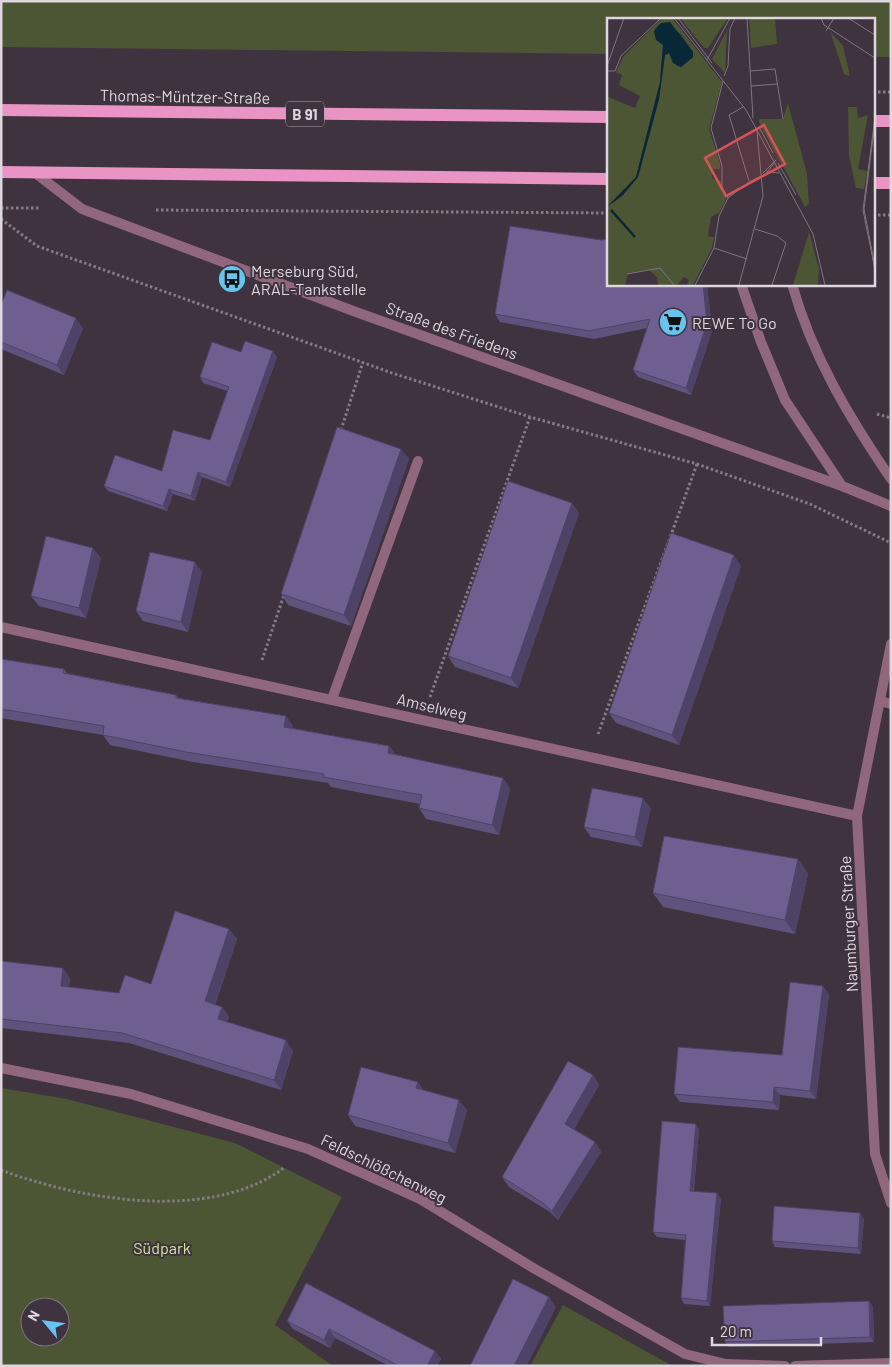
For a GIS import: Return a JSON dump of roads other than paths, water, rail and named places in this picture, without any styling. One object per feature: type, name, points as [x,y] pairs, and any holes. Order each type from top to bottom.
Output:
[{"type":"main road","name":"Thomas-Müntzer-Straße","points":[[1,110],[607,117]]},
{"type":"main road","points":[[874,121],[891,121]]},
{"type":"main road","points":[[1,172],[607,179]]},
{"type":"main road","points":[[874,183],[891,183]]},
{"type":"street","name":"Straße des Friedens","points":[[34,172],[82,209],[462,350],[842,486],[891,506]]},
{"type":"street","points":[[741,285],[760,342],[785,400],[842,486]]},
{"type":"street","points":[[792,285],[802,321],[849,417],[891,479]]},
{"type":"street","points":[[332,699],[418,461]]},
{"type":"street","name":"Amselweg","points":[[1,627],[857,816]]},
{"type":"street","name":"Naumburger Straße","points":[[891,644],[857,816],[875,1154],[891,1203]]},
{"type":"street","points":[[880,701],[891,704]]},
{"type":"street","name":"Feldschlößchenweg","points":[[1,1068],[131,1094],[308,1149],[420,1199],[535,1269],[685,1354],[726,1364],[785,1366]]},
{"type":"street","points":[[795,1366],[891,1363]]},
{"type":"place","name":"Merseburg Süd, ARAL-Tankstelle","points":[[232,279]]},
{"type":"place","name":"REWE To Go","points":[[673,322]]},
{"type":"park label","name":"Südpark","points":[[162,1247]]}]
